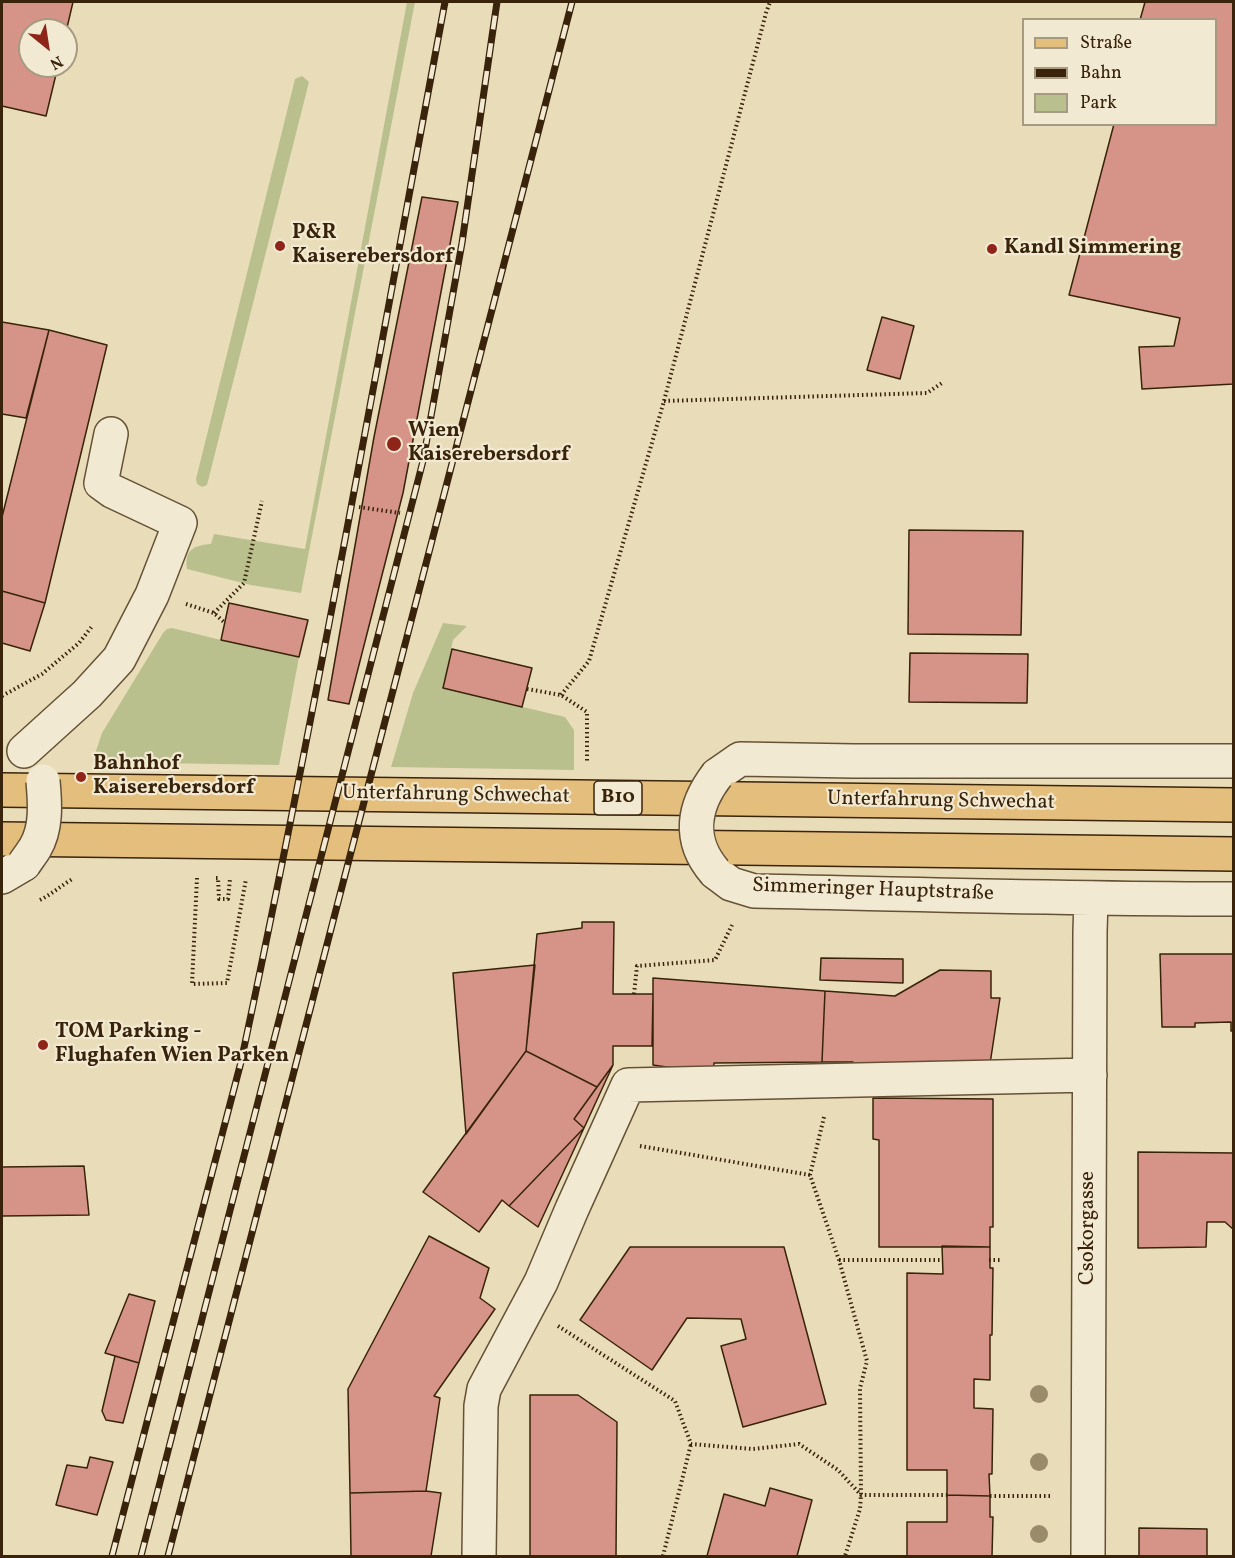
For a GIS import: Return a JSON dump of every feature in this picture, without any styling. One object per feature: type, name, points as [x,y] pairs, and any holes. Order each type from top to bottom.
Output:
[{"type":"main road","name":"Unterfahrung Schwechat","points":[[2,790],[1233,805]]},
{"type":"main road","name":"B10","points":[[2,839],[1233,854]]},
{"type":"street","points":[[13,870],[37,846],[44,824],[43,781],[21,754],[87,694],[118,658],[152,595],[180,523],[112,491],[101,483],[111,434]]},
{"type":"street","name":"Simmeringer Hauptstraße","points":[[1233,761],[740,759],[717,775],[704,794],[697,816],[696,830],[702,855],[715,872],[730,884],[754,891],[1006,895],[1091,899],[1233,899]]},
{"type":"street","name":"Csokorgasse","points":[[1088,1557],[1091,899]]},
{"type":"street","points":[[479,1557],[481,1406],[484,1389],[541,1282],[628,1085],[1090,1075]]},
{"type":"path","points":[[561,695],[589,661],[664,401],[770,2]]},
{"type":"path","points":[[664,401],[927,393],[942,383]]},
{"type":"path","points":[[214,613],[244,583],[262,501]]},
{"type":"path","points":[[358,507],[400,513]]},
{"type":"path","points":[[2,696],[42,674],[79,643],[97,620]]},
{"type":"path","points":[[527,688],[561,695],[587,712],[588,764]]},
{"type":"path","points":[[197,878],[192,984],[227,983],[247,877]]},
{"type":"path","points":[[218,878],[219,899],[228,898],[230,879]]},
{"type":"path","points":[[634,994],[637,966],[715,960],[732,925]]},
{"type":"path","points":[[832,1081],[810,1175],[838,1260],[867,1361],[860,1388],[860,1509],[845,1557]]},
{"type":"path","points":[[603,1140],[810,1175]]},
{"type":"path","points":[[838,1260],[943,1260]]},
{"type":"path","points":[[990,1260],[1000,1260]]},
{"type":"path","points":[[528,1308],[675,1401],[691,1444],[663,1557]]},
{"type":"path","points":[[691,1444],[753,1449],[799,1444],[838,1470],[861,1496],[947,1495]]},
{"type":"path","points":[[990,1496],[1088,1495]]},
{"type":"green space","points":[[407,2],[415,2],[301,593],[251,585],[187,569],[189,553],[195,547],[211,544],[214,534],[305,549]]},
{"type":"green space","points":[[302,76],[309,82],[207,485],[202,487],[197,484],[196,479],[295,79]]},
{"type":"green space","points":[[443,623],[467,626],[453,640],[443,688],[565,717],[574,730],[574,770],[391,767],[413,693]]},
{"type":"green space","points":[[172,628],[299,657],[279,765],[95,762],[102,733],[163,633]]},
{"type":"building","points":[[2,2],[73,2],[69,18],[18,18],[18,78],[55,78],[46,116],[2,106]]},
{"type":"building","points":[[1145,2],[1234,2],[1234,384],[1142,389],[1139,347],[1174,346],[1180,318],[1069,295],[1113,126],[1217,126],[1217,18],[1141,18]]},
{"type":"building","points":[[422,197],[458,202],[403,493],[349,704],[328,700],[374,437]]},
{"type":"building","points":[[882,317],[914,326],[900,379],[867,370]]},
{"type":"building","points":[[2,322],[49,330],[26,418],[2,414]]},
{"type":"building","points":[[49,330],[107,345],[45,603],[2,591],[2,517]]},
{"type":"building","points":[[909,530],[1023,531],[1021,635],[908,634]]},
{"type":"building","points":[[2,591],[45,603],[30,651],[2,643]]},
{"type":"building","points":[[229,603],[308,620],[299,657],[221,640]]},
{"type":"building","points":[[452,649],[532,668],[522,707],[443,688]]},
{"type":"building","points":[[910,653],[1028,654],[1027,703],[909,702]]},
{"type":"building","points":[[582,922],[614,922],[613,994],[653,994],[652,1046],[613,1046],[613,1065],[597,1087],[526,1051],[537,934],[582,928]]},
{"type":"building","points":[[1160,954],[1234,954],[1234,1031],[1231,1031],[1231,1022],[1195,1023],[1195,1027],[1162,1027]]},
{"type":"building","points":[[821,958],[903,959],[903,983],[820,980]]},
{"type":"building","points":[[535,965],[526,1051],[466,1134],[453,973]]},
{"type":"building","points":[[940,970],[991,971],[991,998],[1000,998],[990,1064],[822,1062],[825,991],[895,996]]},
{"type":"building","points":[[653,978],[825,991],[822,1062],[714,1063],[713,1074],[653,1065]]},
{"type":"building","points":[[526,1051],[597,1087],[574,1119],[584,1128],[509,1206],[502,1200],[479,1232],[423,1192]]},
{"type":"building","points":[[613,1065],[584,1128],[574,1119]]},
{"type":"building","points":[[873,1098],[993,1099],[993,1227],[990,1227],[990,1247],[879,1247],[879,1140],[873,1139]]},
{"type":"building","points":[[584,1128],[538,1227],[509,1206]]},
{"type":"building","points":[[1138,1152],[1234,1153],[1234,1230],[1225,1222],[1207,1222],[1206,1247],[1138,1248]]},
{"type":"building","points":[[84,1166],[89,1215],[2,1216],[2,1167]]},
{"type":"building","points":[[429,1236],[489,1268],[480,1298],[495,1309],[434,1396],[440,1398],[426,1491],[350,1493],[348,1389]]},
{"type":"building","points":[[942,1246],[990,1247],[990,1268],[993,1268],[990,1380],[974,1379],[974,1408],[993,1409],[990,1496],[947,1495],[947,1470],[907,1470],[907,1273],[943,1274]]},
{"type":"building","points":[[630,1247],[784,1247],[826,1404],[743,1427],[721,1346],[746,1339],[741,1319],[687,1318],[652,1370],[580,1320]]},
{"type":"building","points":[[129,1294],[155,1301],[139,1363],[105,1353]]},
{"type":"building","points":[[115,1356],[139,1363],[123,1423],[106,1420],[102,1411]]},
{"type":"building","points":[[530,1395],[578,1395],[617,1422],[616,1556],[530,1556]]},
{"type":"building","points":[[90,1457],[113,1462],[97,1515],[56,1505],[67,1465],[87,1468]]},
{"type":"building","points":[[770,1488],[812,1500],[797,1556],[707,1556],[724,1494],[765,1506]]},
{"type":"building","points":[[426,1491],[441,1493],[431,1556],[351,1556],[350,1493]]},
{"type":"building","points":[[947,1495],[990,1496],[990,1517],[993,1517],[992,1556],[907,1556],[907,1522],[947,1522]]},
{"type":"building","points":[[1139,1528],[1207,1529],[1207,1556],[1139,1556]]},
{"type":"railway","points":[[112,1556],[241,1062],[321,665],[445,2]]},
{"type":"railway","points":[[141,1556],[423,461],[462,243],[497,2]]},
{"type":"railway","points":[[168,1556],[572,2]]},
{"type":"place","name":"P&R Kaiserebersdorf","points":[[280,246]]},
{"type":"place","name":"Kandl Simmering","points":[[992,249]]},
{"type":"place","name":"Wien Kaiserebersdorf","points":[[394,444]]},
{"type":"place","name":"Bahnhof Kaiserebersdorf","points":[[81,777]]},
{"type":"place","name":"TOM Parking - Flughafen Wien Parken","points":[[43,1045]]}]
